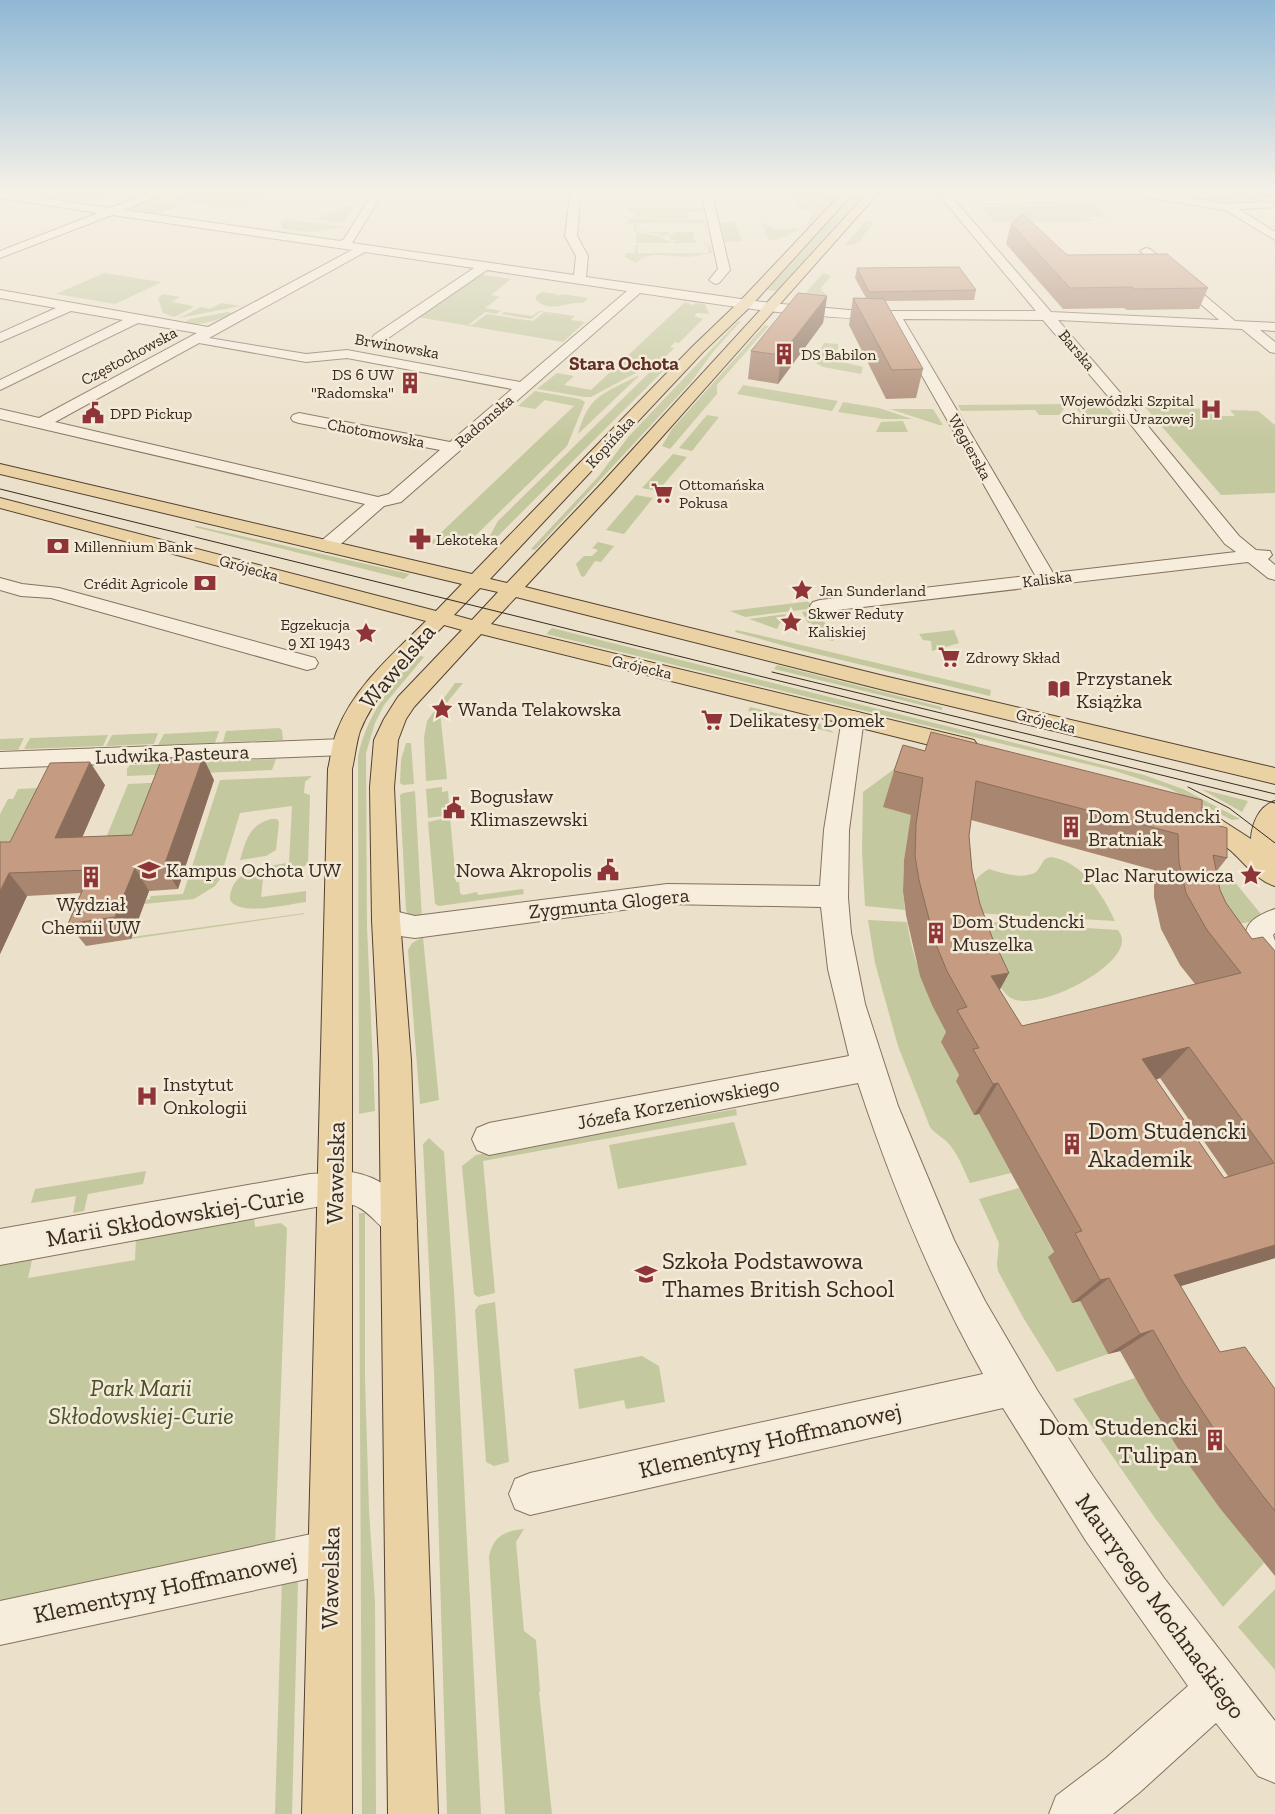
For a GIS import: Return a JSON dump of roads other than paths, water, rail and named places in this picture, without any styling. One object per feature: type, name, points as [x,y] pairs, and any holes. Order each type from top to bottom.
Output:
[{"type":"main road","name":"Kopińska","points":[[476,581],[580,474],[624,425],[772,275]]},
{"type":"main road","name":"Kopińska","points":[[513,590],[799,275]]},
{"type":"main road","name":"Grójecka","points":[[0,469],[476,581],[1275,776]]},
{"type":"main road","name":"Grójecka","points":[[0,503],[217,559],[307,585],[988,752]]},
{"type":"main road","name":"Wawelska","points":[[327,1814],[340,769],[344,747],[355,717],[370,692],[394,664],[476,581]]},
{"type":"main road","name":"Wawelska","points":[[414,1814],[396,1060],[386,920],[382,786],[386,740],[395,718],[406,702],[513,590]]},
{"type":"main road","points":[[1145,792],[1178,806],[1216,827],[1271,872]]},
{"type":"main road","points":[[1271,872],[1264,846],[1265,827],[1275,810]]},
{"type":"street","name":"Częstochowska","points":[[42,423],[208,336],[317,275]]},
{"type":"street","points":[[379,338],[472,275]]},
{"type":"street","points":[[544,275],[745,304],[842,314],[1048,316],[1275,327]]},
{"type":"street","points":[[580,275],[580,280]]},
{"type":"street","points":[[715,280],[720,275]]},
{"type":"street","name":"Barska","points":[[1013,275],[1127,409],[1232,540],[1275,574]]},
{"type":"street","points":[[1175,275],[1239,326],[1275,349]]},
{"type":"street","name":"Radomska","points":[[327,546],[378,502],[395,498],[638,288]]},
{"type":"street","name":"Brwinowska","points":[[0,294],[137,318],[306,358],[347,354],[524,387]]},
{"type":"street","points":[[0,338],[71,306]]},
{"type":"street","name":"Węgierska","points":[[895,316],[1046,578]]},
{"type":"street","points":[[0,386],[137,318]]},
{"type":"street","points":[[0,414],[378,502]]},
{"type":"street","name":"Chotomowska","points":[[299,418],[453,448]]},
{"type":"street","name":"Kaliska","points":[[820,606],[1046,578],[1275,554]]},
{"type":"street","points":[[0,584],[21,590],[52,592],[306,664]]},
{"type":"street","name":"Maurycego Mochnackiego","points":[[853,718],[837,822],[834,897],[846,982],[854,1022],[882,1110],[942,1254],[1011,1387],[1110,1540],[1170,1625],[1218,1690],[1275,1758]]},
{"type":"street","name":"Ludwika Pasteura","points":[[0,760],[344,747]]},
{"type":"street","name":"Zygmunta Glogera","points":[[386,920],[400,925],[415,927],[667,894],[834,897]]},
{"type":"street","points":[[1267,928],[1259,941],[1275,962]]},
{"type":"street","name":"Józefa Korzeniowskiego","points":[[489,1139],[867,1067]]},
{"type":"street","name":"Marii Skłodowskiej-Curie","points":[[0,1247],[334,1188],[353,1187],[369,1193],[399,1221]]},
{"type":"street","name":"Klementyny Hoffmanowej","points":[[530,1494],[1011,1387]]},
{"type":"street","name":"Klementyny Hoffmanowej","points":[[0,1623],[330,1552]]},
{"type":"street","points":[[1074,1814],[1123,1775],[1218,1690]]},
{"type":"tram line","points":[[0,489],[1275,803]]},
{"type":"tram line","points":[[772,672],[1275,794]]},
{"type":"tram line","points":[[1188,787],[1229,808],[1275,843]]},
{"type":"place","name":"DS Babilon","points":[[784,354]]},
{"type":"place","name":"DS 6 UW \"Radomska\"","points":[[410,383]]},
{"type":"place","name":"Wojewódzki Szpital Chirurgii Urazowej","points":[[1211,409]]},
{"type":"place","name":"DPD Pickup","points":[[93,413]]},
{"type":"place","name":"Ottomańska Pokusa","points":[[662,493]]},
{"type":"place","name":"Lekoteka","points":[[420,539]]},
{"type":"place","name":"Millennium Bank","points":[[58,546]]},
{"type":"place","name":"Crédit Agricole","points":[[205,583]]},
{"type":"place","name":"Jan Sunderland","points":[[802,590]]},
{"type":"place","name":"Skwer Reduty Kaliskiej","points":[[791,622]]},
{"type":"place","name":"Egzekucja 9 XI 1943","points":[[366,633]]},
{"type":"place","name":"Zdrowy Skład","points":[[949,657]]},
{"type":"place","name":"Przystanek Książka","points":[[1059,689]]},
{"type":"place","name":"Wanda Telakowska","points":[[442,709]]},
{"type":"place","name":"Delikatesy Domek","points":[[712,720]]},
{"type":"place","name":"Bogusław Klimaszewski","points":[[454,808]]},
{"type":"place","name":"Dom Studencki Bratniak","points":[[1071,827]]},
{"type":"place","name":"Kampus Ochota UW","points":[[149,870]]},
{"type":"place","name":"Nowa Akropolis","points":[[608,870]]},
{"type":"place","name":"Plac Narutowicza","points":[[1251,875]]},
{"type":"place","name":"Wydział Chemii UW","points":[[91,877]]},
{"type":"place","name":"Dom Studencki Muszelka","points":[[936,933]]},
{"type":"place","name":"Instytut Onkologii","points":[[147,1096]]},
{"type":"place","name":"Dom Studencki Akademik","points":[[1072,1144]]},
{"type":"place","name":"Szkoła Podstawowa Thames British School","points":[[646,1274]]},
{"type":"place","name":"Dom Studencki Tulipan","points":[[1215,1440]]},
{"type":"district","name":"Stara Ochota","points":[[624,363]]},
{"type":"park label","name":"Park Marii Skłodowskiej-Curie","points":[[141,1401]]}]
